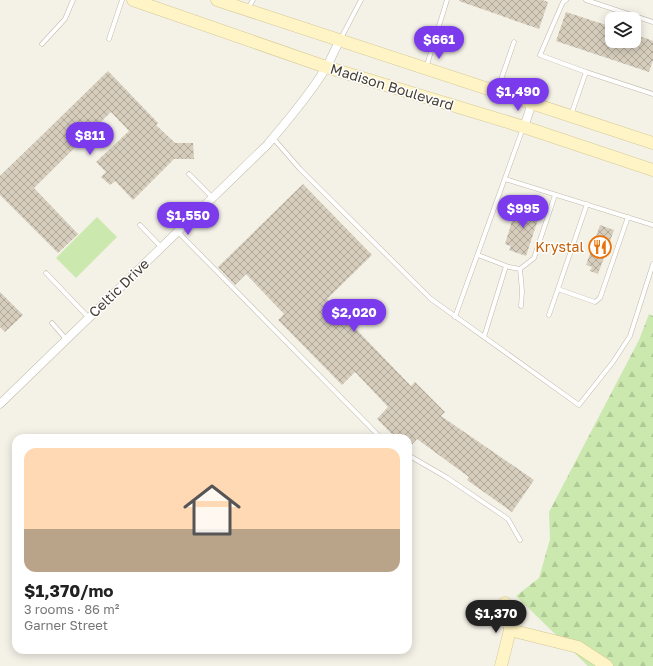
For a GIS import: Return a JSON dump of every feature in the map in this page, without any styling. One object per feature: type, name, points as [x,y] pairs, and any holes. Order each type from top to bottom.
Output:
[{"type":"main road","name":"Madison Boulevard","points":[[133,0],[326,66],[524,127],[653,170]]},
{"type":"main road","name":"Madison Boulevard","points":[[217,0],[250,5],[340,40],[653,143]]},
{"type":"main road","points":[[501,666],[510,630],[505,603]]},
{"type":"main road","points":[[510,630],[578,648],[607,666]]},
{"type":"street","name":"Celtic Drive","points":[[0,404],[273,138],[313,87],[340,40]]},
{"type":"street","points":[[524,127],[532,103]]},
{"type":"lane","points":[[42,44],[66,19],[72,0]]},
{"type":"lane","points":[[109,39],[122,0]]},
{"type":"lane","points":[[340,40],[361,0]]},
{"type":"lane","points":[[426,68],[447,0]]},
{"type":"lane","points":[[566,0],[563,2],[540,55],[653,94]]},
{"type":"lane","points":[[586,0],[653,22]]},
{"type":"lane","points":[[496,91],[514,42]]},
{"type":"lane","points":[[571,115],[586,72]]},
{"type":"lane","points":[[455,317],[524,127]]},
{"type":"lane","points":[[273,138],[296,164],[431,299],[580,405],[613,362],[630,336],[653,264]]},
{"type":"lane","points":[[189,174],[213,198]]},
{"type":"lane","points":[[505,179],[653,225]]},
{"type":"lane","points":[[520,269],[534,258],[556,195]]},
{"type":"lane","points":[[549,315],[587,204]]},
{"type":"lane","points":[[558,289],[594,302],[600,298],[628,217]]},
{"type":"lane","points":[[140,225],[161,247]]},
{"type":"lane","points":[[177,232],[377,434]]},
{"type":"lane","points":[[478,255],[506,266],[520,269]]},
{"type":"lane","points":[[484,337],[506,266]]},
{"type":"lane","points":[[520,269],[522,291],[521,306]]},
{"type":"lane","points":[[46,273],[89,318]]},
{"type":"lane","points":[[52,323],[66,339]]},
{"type":"lane","points":[[412,457],[446,477],[508,519],[520,540]]},
{"type":"green space","points":[[97,217],[117,237],[76,278],[56,258]]},
{"type":"green space","points":[[649,314],[653,316],[653,666],[588,666],[516,596],[539,578],[550,539],[549,512],[639,340]]},
{"type":"building","points":[[459,0],[542,0],[548,2],[539,29]]},
{"type":"building","points":[[566,12],[605,25],[605,48],[641,48],[641,37],[653,41],[653,60],[649,72],[556,41]]},
{"type":"building","points":[[108,71],[158,123],[156,125],[175,143],[193,143],[194,159],[174,159],[133,200],[115,181],[110,185],[101,177],[106,172],[96,162],[129,131],[111,112],[34,188],[78,234],[58,253],[0,195],[0,176]]},
{"type":"building","points":[[303,184],[372,255],[327,299],[411,386],[415,382],[445,412],[441,416],[534,480],[512,512],[467,480],[469,477],[417,439],[412,445],[412,434],[392,434],[377,419],[388,407],[355,372],[342,385],[278,320],[284,314],[246,274],[235,285],[218,267]]},
{"type":"building","points":[[517,205],[523,207],[524,205],[541,210],[526,256],[509,250],[511,246],[505,244]]},
{"type":"building","name":"Krystal","points":[[600,225],[614,230],[598,274],[590,271],[592,267],[586,265]]},
{"type":"building","points":[[0,292],[23,315],[5,332],[0,327]]},
{"type":"place","name":"Krystal","points":[[600,247]]}]
